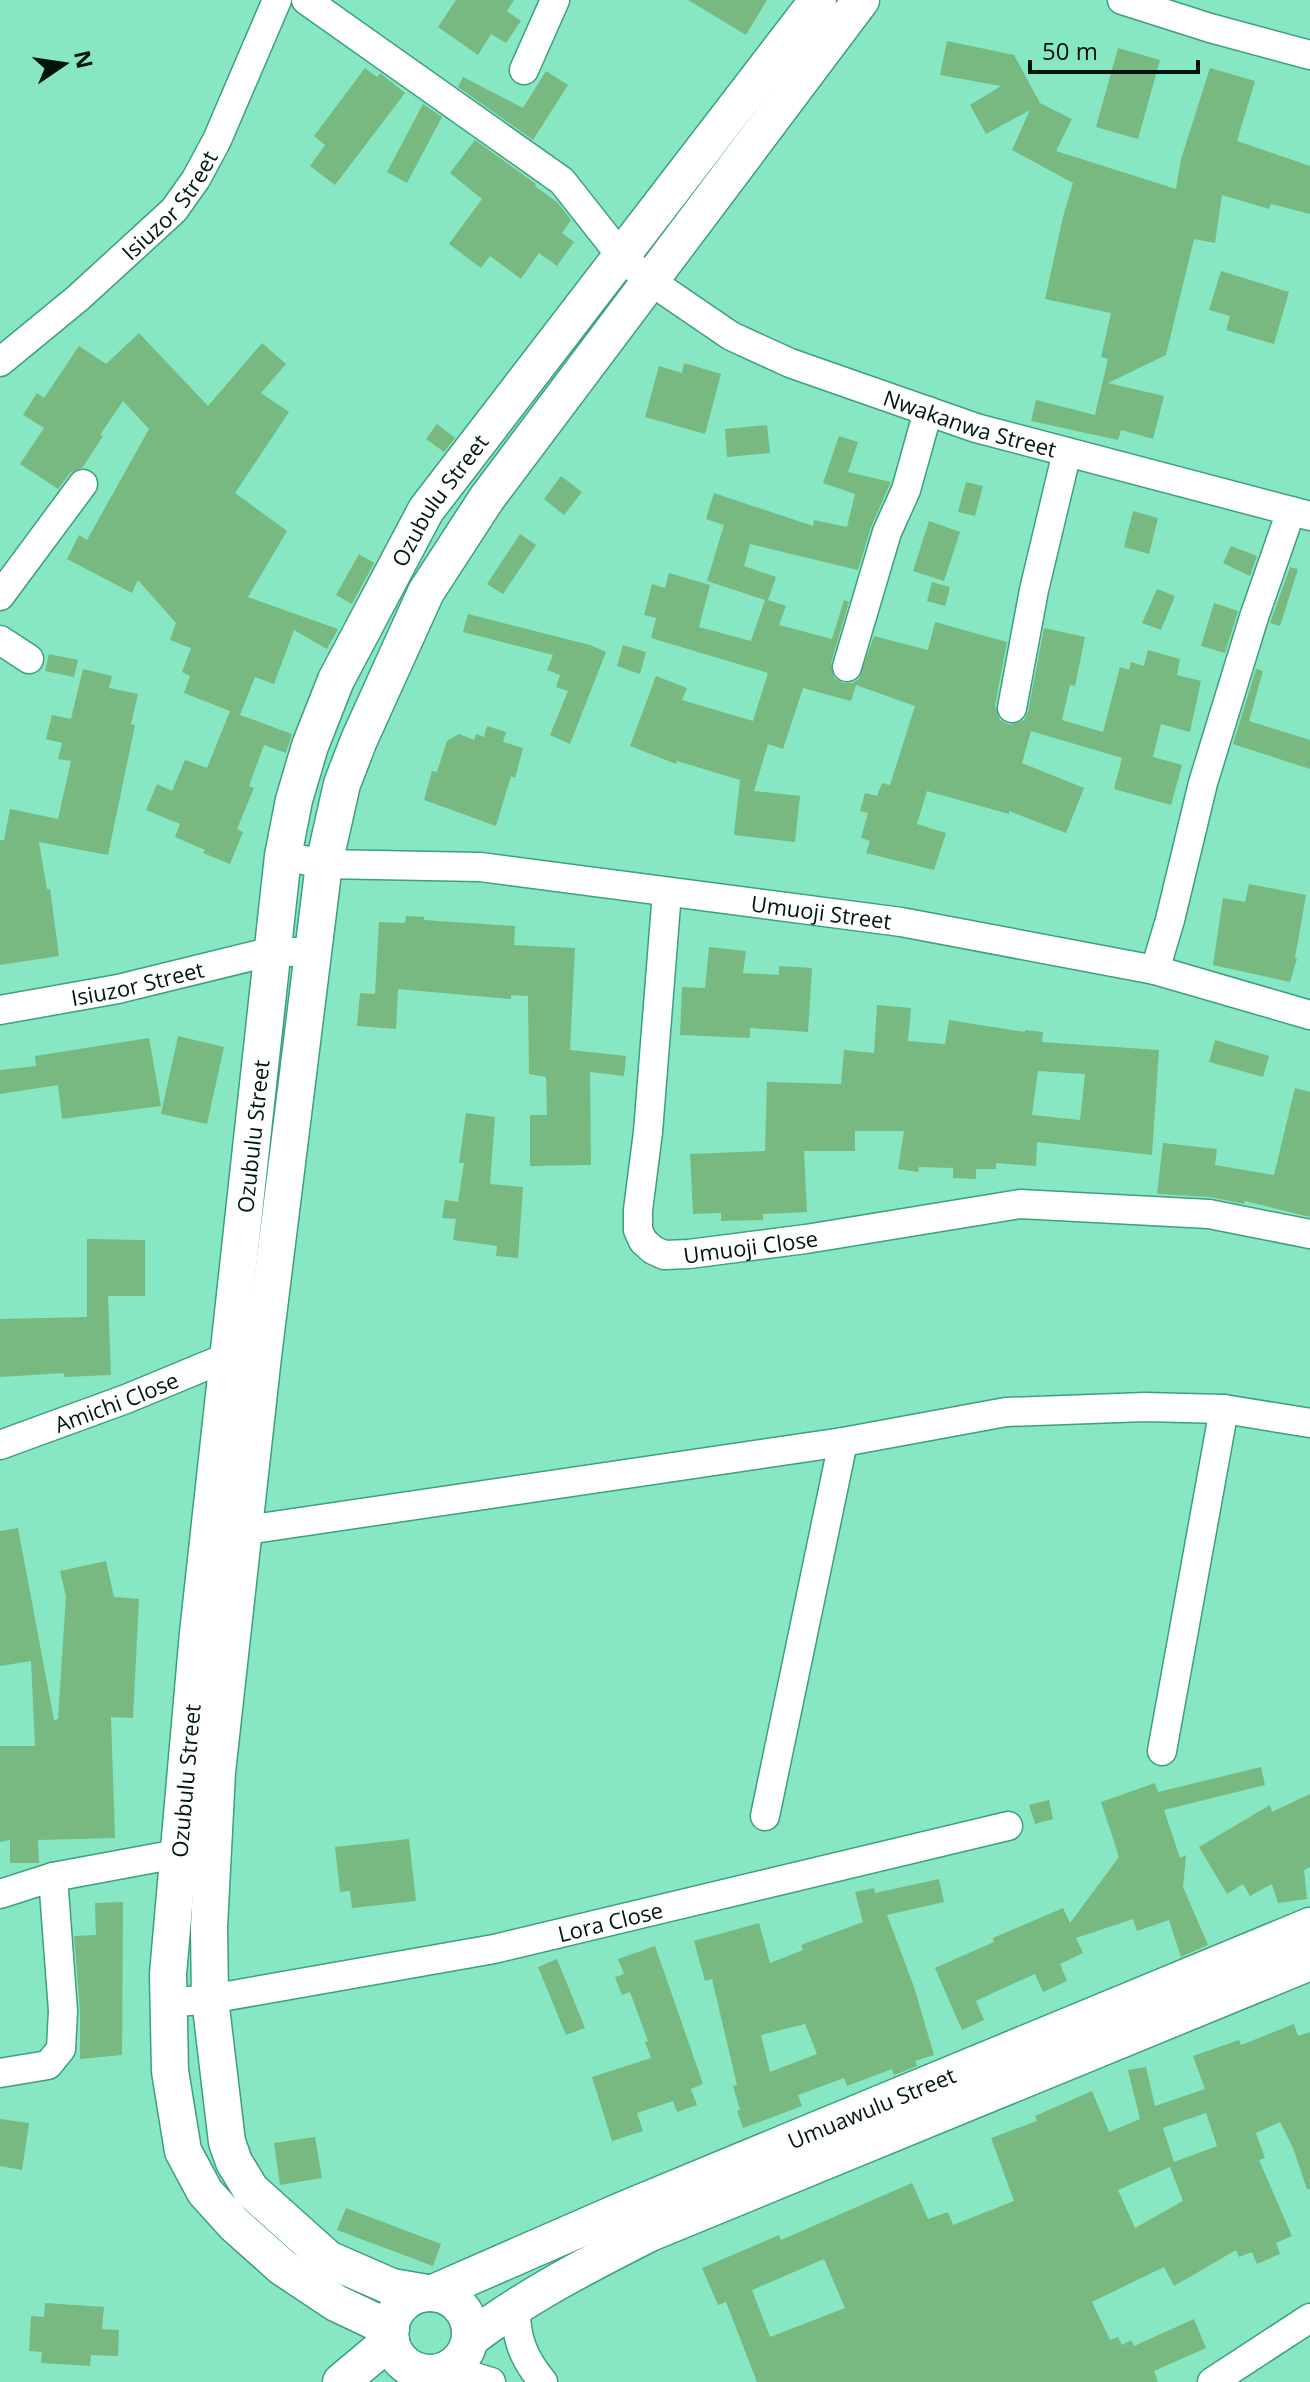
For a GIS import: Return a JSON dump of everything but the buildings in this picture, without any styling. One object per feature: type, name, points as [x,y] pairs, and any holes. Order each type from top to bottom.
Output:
[{"type":"main road","name":"Ozubulu Street","points":[[430,2293],[392,2287],[328,2259],[251,2190],[234,2162],[227,2142],[210,1999],[209,1927],[217,1772],[246,1530],[247,1356],[273,951],[283,856],[294,800],[310,746],[336,680],[426,510],[818,0]]},
{"type":"main road","name":"Ozubulu Street","points":[[391,2334],[282,2267],[234,2224],[205,2192],[183,2151],[174,2107],[168,2003],[177,1854],[211,1519],[247,1356],[313,953],[324,864],[342,784],[426,592],[487,498],[861,0]]},
{"type":"main road","name":"Umuawulu Street","points":[[430,2293],[637,2204],[1310,1926]]},
{"type":"main road","name":"Umuawulu Street","points":[[470,2339],[516,2305],[565,2275],[650,2233],[1310,1962]]},
{"type":"main road","points":[[430,2293],[453,2300],[461,2308],[470,2328],[470,2339],[458,2362],[448,2369],[404,2376],[391,2334],[398,2309],[406,2301],[430,2293]]},
{"type":"main road","points":[[341,2382],[391,2334]]},
{"type":"street","name":"Isiuzor Street","points":[[0,362],[78,298],[174,210],[196,179],[217,140],[277,0]]},
{"type":"street","name":"Nwakanwa Street","points":[[306,0],[562,181],[622,257],[649,280],[731,336],[790,363],[976,428],[1301,513]]},
{"type":"street","points":[[524,70],[555,0]]},
{"type":"street","points":[[1122,0],[1310,55]]},
{"type":"street","points":[[847,667],[887,532],[906,490],[928,411]]},
{"type":"street","points":[[1012,708],[1037,578],[1067,452]]},
{"type":"street","points":[[0,596],[83,484]]},
{"type":"street","points":[[1155,970],[1174,906],[1203,783],[1254,617],[1301,513]]},
{"type":"street","points":[[0,640],[29,659]]},
{"type":"street","name":"Umuoji Street","points":[[283,856],[324,864],[480,867],[901,922],[1155,970],[1310,1015]]},
{"type":"street","name":"Umuoji Close","points":[[667,892],[648,1132],[638,1210],[638,1230],[643,1241],[653,1250],[664,1255],[689,1254],[806,1239],[1020,1204],[1209,1214],[1310,1234]]},
{"type":"street","name":"Isiuzor Street","points":[[0,1010],[118,989],[273,951],[313,953]]},
{"type":"street","name":"Amichi Close","points":[[0,1445],[247,1356]]},
{"type":"street","points":[[211,1519],[246,1530],[843,1442],[1006,1412],[1145,1407],[1224,1409],[1310,1423]]},
{"type":"street","points":[[1162,1751],[1224,1409]]},
{"type":"street","points":[[765,1816],[843,1442]]},
{"type":"street","name":"Lora Close","points":[[168,2003],[210,1999],[494,1949],[1008,1826]]},
{"type":"street","points":[[0,1894],[53,1877],[177,1854],[213,1855]]},
{"type":"street","points":[[0,2073],[48,2065],[61,2049],[63,2011],[53,1877]]},
{"type":"street","points":[[516,2305],[516,2328],[521,2348],[543,2382]]},
{"type":"street","points":[[1212,2382],[1310,2318]]},
{"type":"street","points":[[448,2369],[491,2382]]}]
